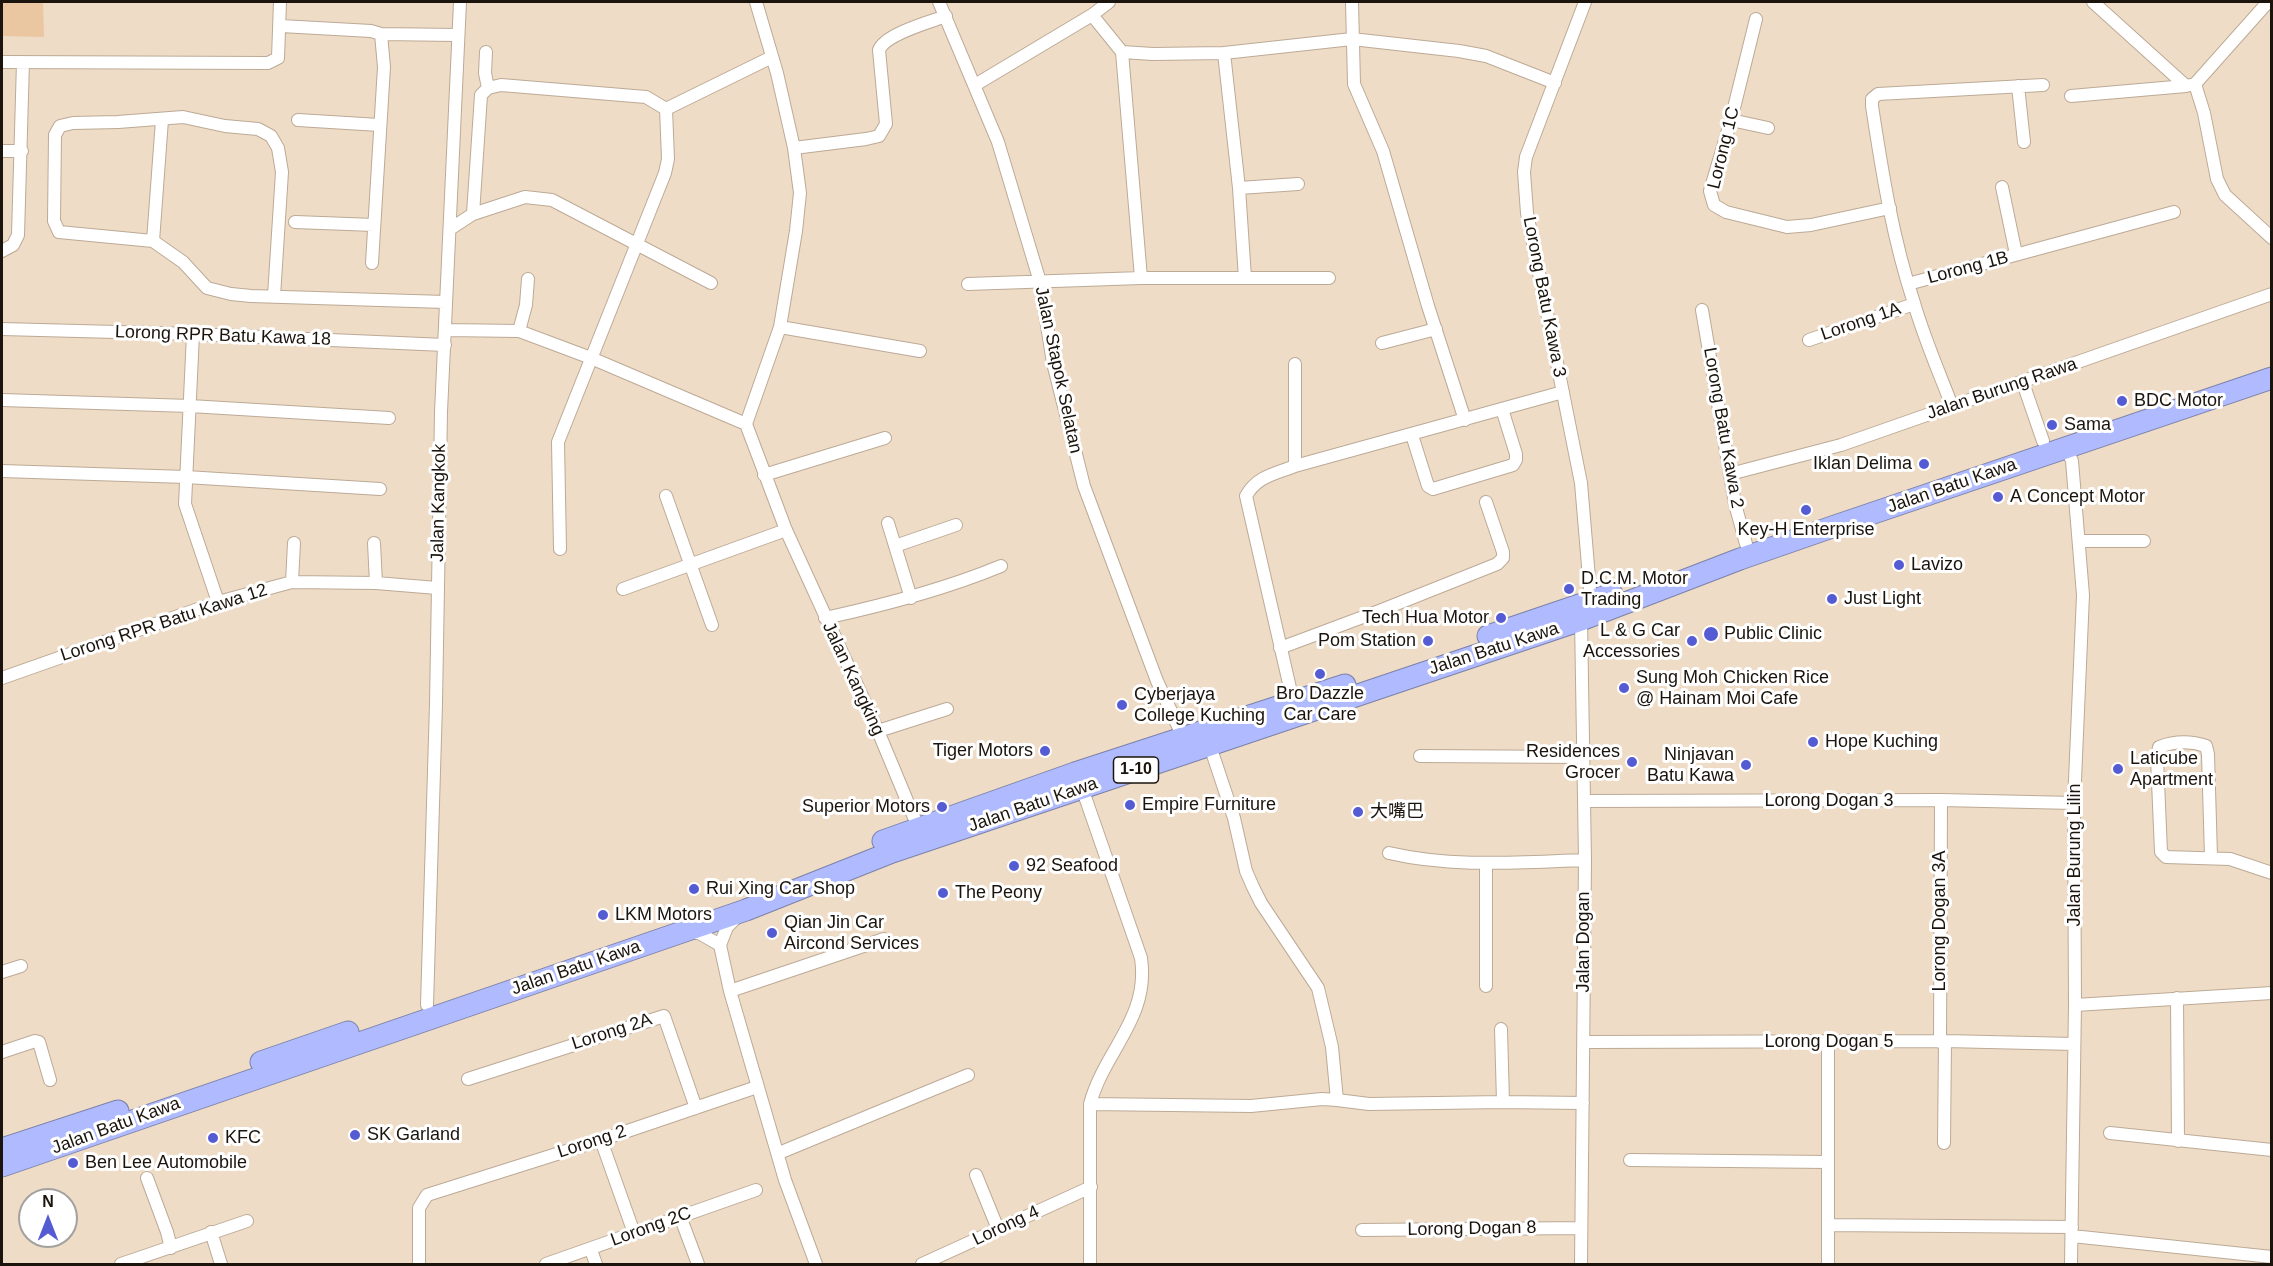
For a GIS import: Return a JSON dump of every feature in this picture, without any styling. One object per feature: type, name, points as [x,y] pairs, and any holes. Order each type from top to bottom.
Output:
[{"type":"highway","name":"Jalan Batu Kawa","points":[[2,1149],[166,1096],[754,892],[918,827],[1591,601],[1746,544],[2271,365]]},
{"type":"highway","name":"Jalan Batu Kawa","points":[[2,1166],[746,910],[892,852],[1581,621],[1740,559],[2271,378]]},
{"type":"street","points":[[2,62],[268,63],[278,58],[280,2]]},
{"type":"street","name":"Jalan Kangkok","points":[[428,1005],[445,302],[460,2]]},
{"type":"street","points":[[446,330],[519,331],[591,358],[746,424],[780,327],[800,193],[794,148],[756,2]]},
{"type":"street","name":"Jalan Stapok Selatan","points":[[939,2],[998,142],[1040,282],[1053,363],[1084,486],[1157,681],[1183,737]]},
{"type":"street","points":[[975,85],[1092,15],[1109,2]]},
{"type":"street","points":[[1352,2],[1354,84],[1383,151],[1465,420]]},
{"type":"street","name":"Lorong Batu Kawa 3","points":[[1585,2],[1526,157],[1524,172],[1527,213],[1581,483],[1591,601]]},
{"type":"street","points":[[2093,2],[2191,85],[2204,113],[2217,179],[2225,195],[2271,238]]},
{"type":"street","points":[[2071,96],[2191,85],[2268,2]]},
{"type":"street","points":[[1092,15],[1122,52],[1141,278]]},
{"type":"street","points":[[794,148],[866,140],[879,136],[886,124],[879,50],[881,44],[903,32],[946,16]]},
{"type":"street","name":"Lorong 1C","points":[[1756,19],[1731,120],[1710,191],[1713,205],[1725,212],[1787,227],[1811,225],[1890,208]]},
{"type":"street","points":[[280,26],[371,31],[381,34],[457,35]]},
{"type":"street","points":[[372,263],[384,67],[381,34]]},
{"type":"street","points":[[1122,52],[1224,53],[1352,39],[1486,56],[1555,83]]},
{"type":"street","points":[[486,52],[485,74],[495,86]]},
{"type":"street","points":[[1224,53],[1239,188],[1245,278]]},
{"type":"street","points":[[666,109],[772,57]]},
{"type":"street","points":[[2,251],[13,245],[18,235],[23,62]]},
{"type":"street","points":[[2024,142],[2018,86],[2043,85]]},
{"type":"street","points":[[473,214],[481,95],[495,86],[646,97],[666,109]]},
{"type":"street","name":"Lorong 1B","points":[[2018,86],[1878,94],[1872,99],[1890,208],[1908,284],[2175,212]]},
{"type":"street","points":[[560,549],[558,442],[666,166],[666,109]]},
{"type":"street","points":[[274,296],[282,172],[278,148],[271,136],[258,129],[225,126],[183,117],[162,120],[73,123],[60,126],[55,135],[54,221],[59,232],[153,241],[183,262],[207,288],[231,294],[274,296],[445,302]]},
{"type":"street","points":[[153,241],[162,120]]},
{"type":"street","points":[[298,120],[379,125]]},
{"type":"street","points":[[1731,120],[1768,128]]},
{"type":"street","points":[[2,151],[22,151]]},
{"type":"street","points":[[1239,188],[1298,184]]},
{"type":"street","points":[[2002,187],[2016,255]]},
{"type":"street","points":[[450,230],[473,214],[525,197],[552,200],[711,283]]},
{"type":"street","points":[[295,222],[374,225]]},
{"type":"street","points":[[968,284],[1141,278],[1329,278]]},
{"type":"street","points":[[519,331],[526,305],[528,279]]},
{"type":"street","points":[[1908,284],[1952,406]]},
{"type":"street","name":"Jalan Burung Rawa","points":[[1730,474],[1841,446],[2271,294]]},
{"type":"street","name":"Lorong 1A","points":[[1809,340],[1914,304]]},
{"type":"street","name":"Lorong Batu Kawa 2","points":[[1702,310],[1735,504],[1746,544]]},
{"type":"street","points":[[780,327],[920,351]]},
{"type":"street","name":"Lorong RPR Batu Kawa 18","points":[[2,329],[193,334],[445,345]]},
{"type":"street","points":[[1382,343],[1436,329]]},
{"type":"street","points":[[193,334],[185,504],[188,519],[218,602]]},
{"type":"street","points":[[1295,364],[1296,466]]},
{"type":"street","points":[[2023,383],[2043,441]]},
{"type":"street","points":[[1293,701],[1246,496],[1258,481],[1296,466],[1563,392]]},
{"type":"street","points":[[2,400],[190,406],[389,418]]},
{"type":"street","points":[[1412,435],[1428,486],[1433,489],[1513,465],[1516,454],[1502,409]]},
{"type":"street","name":"Jalan Kangking","points":[[746,424],[786,530],[878,731],[918,827]]},
{"type":"street","points":[[764,475],[885,438]]},
{"type":"street","name":"Jalan Burung Lilin","points":[[2066,447],[2072,461],[2083,595],[2074,803],[2075,1005],[2071,1264]]},
{"type":"street","points":[[2,471],[186,477],[380,489]]},
{"type":"street","points":[[666,496],[712,625]]},
{"type":"street","points":[[1280,648],[1497,564],[1503,558],[1503,552],[1486,502]]},
{"type":"street","points":[[888,523],[911,598]]},
{"type":"street","points":[[895,546],[956,525]]},
{"type":"street","points":[[623,589],[786,530]]},
{"type":"street","points":[[2079,541],[2144,541]]},
{"type":"street","points":[[292,582],[294,543]]},
{"type":"street","points":[[374,543],[376,583]]},
{"type":"street","points":[[825,618],[911,598],[960,583],[1001,566]]},
{"type":"street","name":"Lorong RPR Batu Kawa 12","points":[[2,678],[218,602],[292,582],[376,583],[437,588]]},
{"type":"street","name":"Jalan Dogan","points":[[1581,621],[1585,860],[1581,1264]]},
{"type":"street","points":[[878,731],[947,709]]},
{"type":"street","points":[[2211,857],[2206,746],[2194,742],[2169,743],[2159,747],[2157,758],[2161,852],[2166,857],[2230,858],[2271,873]]},
{"type":"street","points":[[1210,746],[1234,818],[1252,887],[1318,988],[1332,1047],[1337,1100]]},
{"type":"street","points":[[1420,756],[1583,757]]},
{"type":"street","points":[[1083,788],[1142,958],[1143,971],[1137,1009],[1095,1084],[1090,1104],[1090,1264]]},
{"type":"street","name":"Lorong Dogan 3","points":[[1584,801],[1941,800],[2074,803]]},
{"type":"street","name":"Lorong Dogan 3A","points":[[1941,800],[1944,1143]]},
{"type":"street","points":[[1389,853],[1415,859],[1486,862],[1585,860]]},
{"type":"street","points":[[1486,862],[1486,987]]},
{"type":"street","points":[[746,910],[727,927],[720,945],[730,991],[757,1087],[785,1180],[816,1264]]},
{"type":"street","points":[[670,935],[699,933],[720,945]]},
{"type":"street","points":[[730,991],[884,939]]},
{"type":"street","points":[[2,972],[21,966]]},
{"type":"street","points":[[2075,1005],[2271,993]]},
{"type":"street","points":[[2177,998],[2178,1140]]},
{"type":"street","name":"Lorong 2A","points":[[468,1078],[664,1016],[696,1108]]},
{"type":"street","points":[[1501,1029],[1503,1102]]},
{"type":"street","points":[[2,1052],[35,1041],[39,1042],[50,1080]]},
{"type":"street","name":"Lorong Dogan 5","points":[[1584,1042],[2074,1044]]},
{"type":"street","points":[[1828,1042],[1828,1264]]},
{"type":"street","points":[[778,1153],[968,1074]]},
{"type":"street","name":"Lorong 2","points":[[419,1264],[419,1208],[427,1195],[601,1140],[757,1087]]},
{"type":"street","points":[[1090,1104],[1251,1106],[1322,1099],[1369,1104],[1583,1102]]},
{"type":"street","points":[[2110,1133],[2271,1150]]},
{"type":"street","points":[[601,1140],[634,1233]]},
{"type":"street","points":[[1630,1160],[1828,1162]]},
{"type":"street","points":[[976,1175],[999,1229]]},
{"type":"street","points":[[147,1178],[171,1248]]},
{"type":"street","name":"Lorong 4","points":[[922,1264],[1091,1187]]},
{"type":"street","name":"Lorong 2C","points":[[546,1264],[756,1190]]},
{"type":"street","points":[[680,1216],[698,1264]]},
{"type":"street","points":[[121,1264],[247,1221]]},
{"type":"street","points":[[1828,1224],[2072,1231],[2271,1257]]},
{"type":"street","name":"Lorong Dogan 8","points":[[1362,1230],[1581,1228]]},
{"type":"street","points":[[212,1232],[221,1264]]},
{"type":"street","points":[[591,1250],[596,1264]]},
{"type":"shaded area","points":[[2,2],[43,2],[44,37],[2,36]]},
{"type":"place","name":"BDC Motor","points":[[2122,401]]},
{"type":"place","name":"Sama","points":[[2052,425]]},
{"type":"place","name":"Iklan Delima","points":[[1924,464]]},
{"type":"place","name":"A Concept Motor","points":[[1998,497]]},
{"type":"place","name":"Key-H Enterprise","points":[[1806,510]]},
{"type":"place","name":"Lavizo","points":[[1899,565]]},
{"type":"place","name":"D.C.M. Motor Trading","points":[[1569,589]]},
{"type":"place","name":"Just Light","points":[[1832,599]]},
{"type":"place","name":"Tech Hua Motor","points":[[1501,618]]},
{"type":"place","name":"Public Clinic","points":[[1711,634]]},
{"type":"place","name":"Pom Station","points":[[1428,641]]},
{"type":"place","name":"L & G Car Accessories","points":[[1692,641]]},
{"type":"place","name":"Bro Dazzle Car Care","points":[[1320,674]]},
{"type":"place","name":"Sung Moh Chicken Rice @ Hainam Moi Cafe","points":[[1624,688]]},
{"type":"place","name":"Cyberjaya College Kuching","points":[[1122,705]]},
{"type":"place","name":"Hope Kuching","points":[[1813,742]]},
{"type":"place","name":"Tiger Motors","points":[[1045,751]]},
{"type":"place","name":"Residences Grocer","points":[[1632,762]]},
{"type":"place","name":"Ninjavan Batu Kawa","points":[[1746,765]]},
{"type":"place","name":"Laticube Apartment","points":[[2118,769]]},
{"type":"place","name":"Empire Furniture","points":[[1130,805]]},
{"type":"place","name":"Superior Motors","points":[[942,807]]},
{"type":"place","name":"大嘴巴","points":[[1358,812]]},
{"type":"place","name":"92 Seafood","points":[[1014,866]]},
{"type":"place","name":"Rui Xing Car Shop","points":[[694,889]]},
{"type":"place","name":"The Peony","points":[[943,893]]},
{"type":"place","name":"LKM Motors","points":[[603,915]]},
{"type":"place","name":"Qian Jin Car Aircond Services","points":[[772,933]]},
{"type":"place","name":"SK Garland","points":[[355,1135]]},
{"type":"place","name":"KFC","points":[[213,1138]]},
{"type":"place","name":"Ben Lee Automobile","points":[[73,1163]]}]
